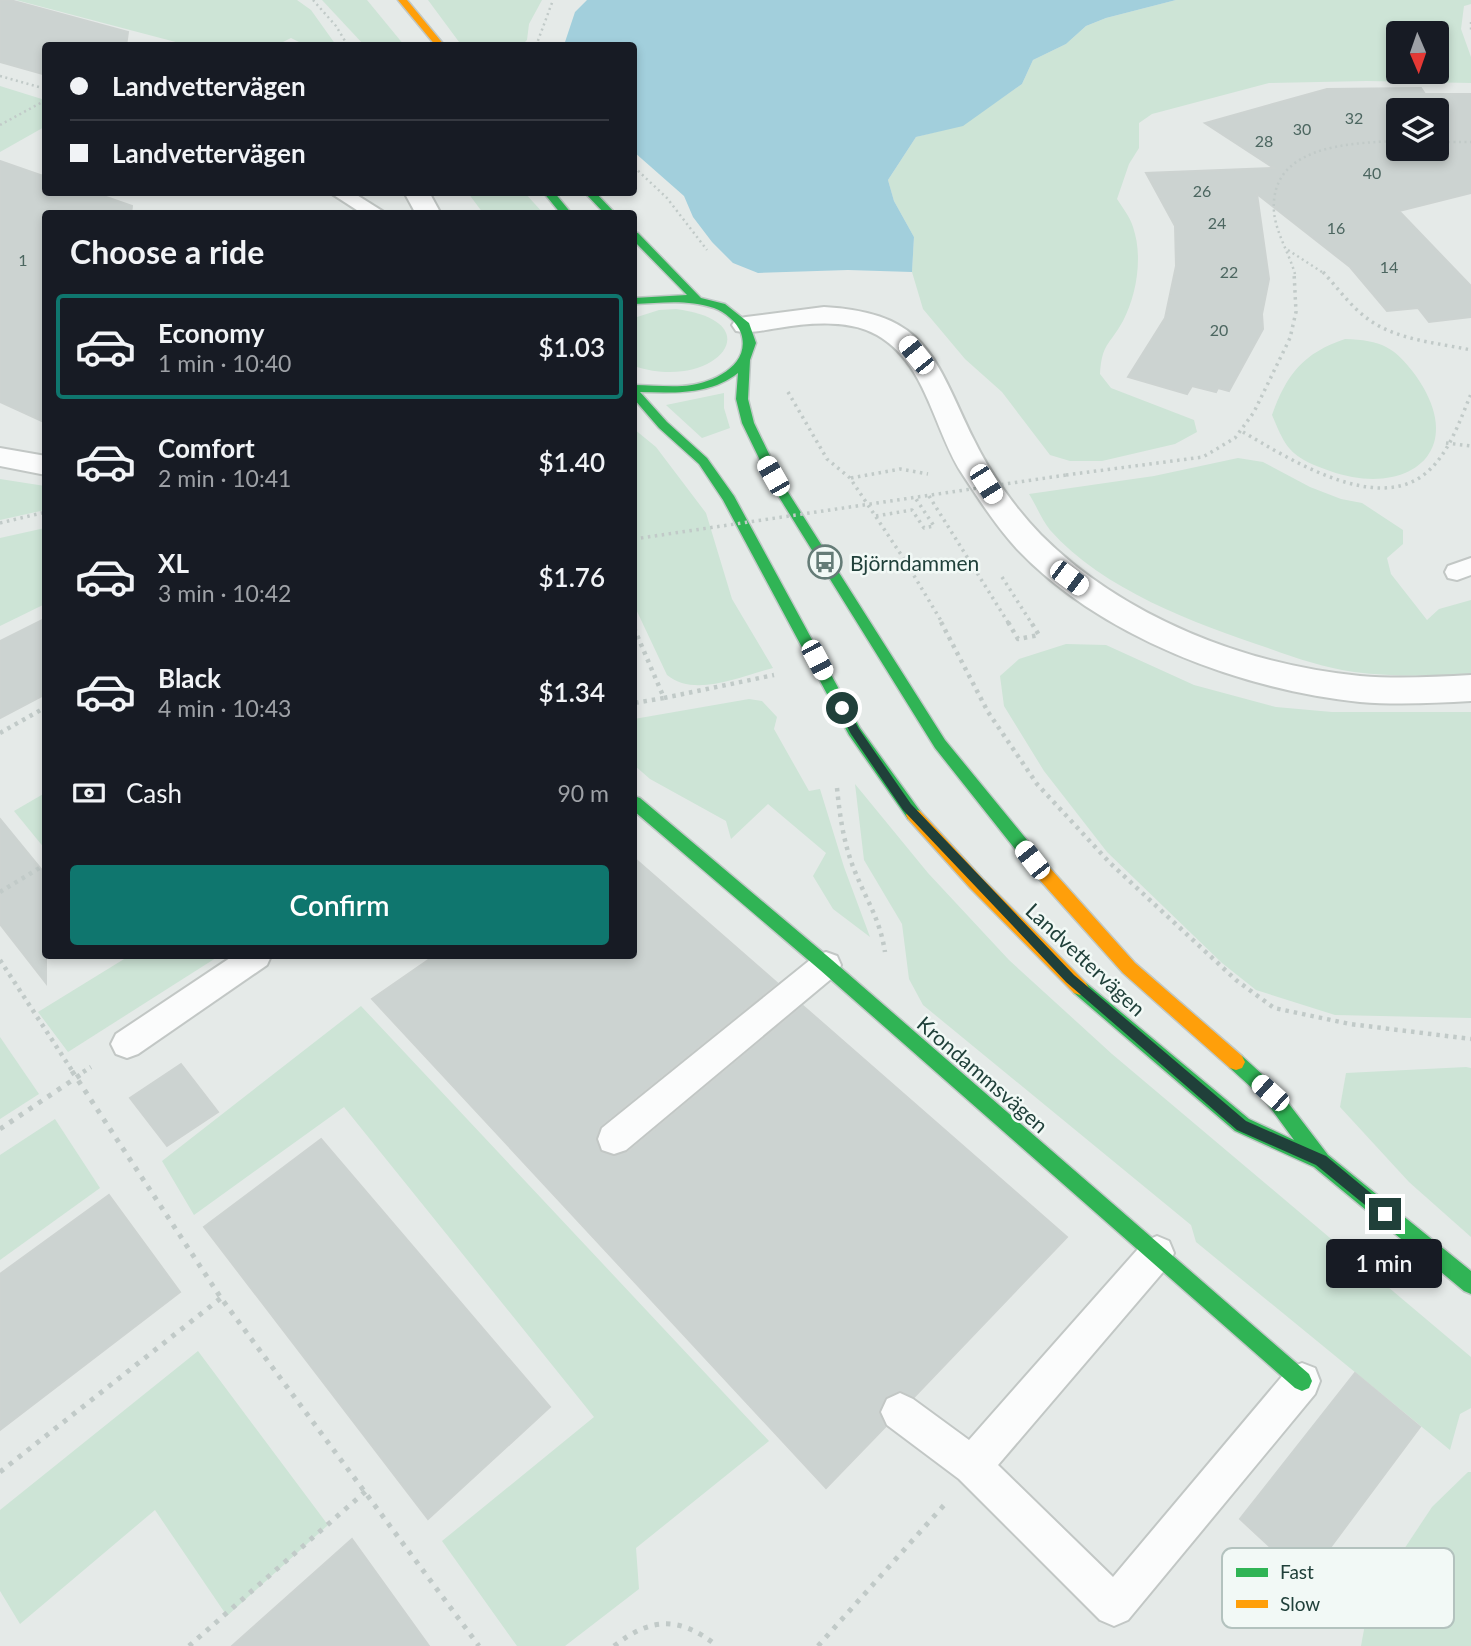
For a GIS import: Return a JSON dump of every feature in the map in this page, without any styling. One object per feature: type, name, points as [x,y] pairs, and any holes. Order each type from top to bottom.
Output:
[{"type":"street","points":[[402,0],[438,42]]},
{"type":"street","points":[[551,196],[564,210]]},
{"type":"street","points":[[593,196],[607,210]]},
{"type":"street","points":[[637,238],[696,298]]},
{"type":"street","points":[[637,300],[660,296],[696,298],[758,323],[814,316],[857,319],[898,336],[925,366],[960,443],[1014,527],[1049,564],[1088,592],[1141,623],[1189,646],[1284,676],[1345,688],[1471,688]]},
{"type":"street","name":"Landvettervägen","points":[[758,323],[745,361],[742,399],[748,423],[765,463],[940,744],[1032,860],[1129,968],[1270,1093],[1321,1161],[1471,1284]]},
{"type":"street","points":[[637,390],[670,392],[697,389],[721,380],[745,361]]},
{"type":"street","name":"Landvettervägen","points":[[637,394],[663,425],[703,461],[730,499],[854,731],[907,807],[1070,979],[1242,1125],[1321,1161]]},
{"type":"street","points":[[0,457],[42,465]]},
{"type":"street","name":"Krondammsvägen","points":[[637,805],[1302,1381]]},
{"type":"lane","points":[[345,196],[371,210]]},
{"type":"lane","points":[[127,1044],[252,959]]},
{"type":"lane","points":[[614,1139],[825,965]]},
{"type":"lane","points":[[972,1466],[1157,1253]]},
{"type":"lane","points":[[900,1412],[972,1466],[1114,1606],[1302,1381]]},
{"type":"path","points":[[313,0],[336,26],[346,42]]},
{"type":"path","points":[[537,42],[553,0]]},
{"type":"path","points":[[1471,22],[1471,30]]},
{"type":"path","points":[[0,76],[42,88]]},
{"type":"path","points":[[0,125],[42,102]]},
{"type":"path","points":[[637,539],[1203,457],[1222,449],[1243,432],[1289,345],[1296,321],[1297,285],[1288,250],[1274,215],[1274,183],[1290,162],[1348,144],[1386,142]]},
{"type":"path","points":[[1449,142],[1471,142]]},
{"type":"path","points":[[637,170],[667,198],[715,260]]},
{"type":"path","points":[[1288,250],[1319,268],[1367,319],[1404,336],[1471,350]]},
{"type":"path","points":[[758,323],[780,339],[787,391],[801,418],[827,458],[850,478],[904,559],[952,640],[988,712],[1037,783],[1110,863],[1236,979],[1274,1008],[1350,1024],[1471,1039]]},
{"type":"path","points":[[1243,432],[1306,469],[1336,481],[1364,488],[1410,482],[1424,474],[1437,461],[1471,394]]},
{"type":"path","points":[[1446,443],[1471,446]]},
{"type":"path","points":[[850,478],[894,470],[921,470],[929,475]]},
{"type":"path","points":[[946,491],[953,500]]},
{"type":"path","points":[[929,496],[1018,639],[1039,635],[997,570]]},
{"type":"path","points":[[876,516],[912,510],[924,528],[934,526],[916,499]]},
{"type":"path","points":[[0,523],[42,513]]},
{"type":"path","points":[[637,635],[664,698]]},
{"type":"path","points":[[637,702],[785,673]]},
{"type":"path","points":[[0,733],[42,709]]},
{"type":"path","points":[[837,786],[842,833],[856,874],[881,926],[886,959],[873,1007]]},
{"type":"path","points":[[0,892],[42,866]]},
{"type":"path","points":[[0,960],[221,1298],[480,1646]]},
{"type":"path","points":[[0,1129],[127,1044]]},
{"type":"path","points":[[0,1472],[221,1298]]},
{"type":"path","points":[[189,1646],[366,1491]]},
{"type":"path","points":[[818,1646],[947,1502],[956,1511]]},
{"type":"path","points":[[614,1646],[626,1635],[659,1621],[703,1632],[717,1646]]},
{"type":"green space","points":[[16,0],[297,0],[311,10],[334,42],[299,42],[291,38],[283,42],[176,42]]},
{"type":"green space","points":[[322,0],[367,0],[402,42],[361,42]]},
{"type":"green space","points":[[428,0],[542,0],[529,24],[525,42],[459,42]]},
{"type":"green space","points":[[1176,0],[1471,0],[1471,4],[1464,6],[1461,29],[1471,57],[1471,83],[1449,83],[1449,21],[1386,21],[1386,81],[1269,83],[1152,114],[1139,123],[1139,148],[1129,164],[1117,199],[1130,220],[1136,238],[1137,275],[1128,310],[1104,350],[1100,374],[1111,388],[1194,420],[1197,432],[1175,444],[1102,461],[1070,461],[1050,455],[1002,392],[965,359],[923,309],[912,272],[914,237],[894,201],[888,180],[916,137],[963,125],[1022,84],[1033,60],[1066,44],[1086,26],[1106,18]]},
{"type":"green space","points":[[0,86],[42,99],[42,128],[0,152]]},
{"type":"green space","points":[[470,196],[528,196],[540,210],[481,210]]},
{"type":"green space","points":[[676,309],[706,316],[722,327],[727,340],[722,352],[709,363],[688,370],[663,372],[637,367],[637,317],[659,310]]},
{"type":"green space","points":[[1345,339],[1378,343],[1394,352],[1416,376],[1431,403],[1436,427],[1433,447],[1422,462],[1405,473],[1383,478],[1358,478],[1330,471],[1293,452],[1277,428],[1272,415],[1291,376],[1318,351]]},
{"type":"green space","points":[[724,393],[724,408],[730,428],[702,438],[666,405]]},
{"type":"green space","points":[[637,431],[656,447],[706,513],[732,599],[773,668],[704,685],[678,682],[667,675],[637,611]]},
{"type":"green space","points":[[1238,458],[1263,462],[1310,487],[1341,499],[1362,503],[1403,530],[1403,544],[1387,558],[1391,574],[1427,620],[1439,609],[1471,600],[1471,674],[1427,676],[1369,674],[1343,670],[1289,655],[1180,615],[1123,587],[1072,551],[1050,530],[1029,494],[1154,476]]},
{"type":"green space","points":[[0,479],[42,486],[42,511],[0,520]]},
{"type":"green space","points":[[42,529],[42,605],[0,626],[0,538]]},
{"type":"green space","points":[[1066,644],[1106,645],[1194,685],[1276,707],[1332,712],[1471,712],[1471,1018],[1335,1015],[1256,990],[1222,963],[1107,852],[1044,771],[1004,706],[1000,676],[1019,659]]},
{"type":"green space","points":[[749,699],[762,701],[777,717],[774,729],[809,791],[820,789],[844,867],[870,937],[833,909],[813,876],[826,853],[768,804],[731,839],[726,821],[650,779],[637,768],[637,718]]},
{"type":"green space","points":[[855,784],[928,873],[1009,960],[1112,1054],[1471,1357],[1471,1408],[1460,1414],[1450,1450],[1196,1242],[1191,1225],[923,1005],[909,979],[902,924],[864,860]]},
{"type":"green space","points":[[42,795],[42,845],[14,811]]},
{"type":"green space","points":[[124,959],[214,959],[68,1052],[38,1012]]},
{"type":"green space","points":[[361,1006],[769,1441],[636,1548],[639,1589],[565,1646],[517,1646],[442,1541],[594,1417],[344,1107],[194,1215],[162,1161]]},
{"type":"green space","points":[[0,1037],[39,1094],[0,1119]]},
{"type":"green space","points":[[1471,1068],[1471,1237],[1409,1182],[1340,1107],[1346,1073]]},
{"type":"green space","points":[[55,1119],[100,1188],[0,1260],[0,1155]]},
{"type":"green space","points":[[198,1351],[328,1525],[227,1616],[155,1510],[20,1624],[0,1591],[0,1510]]},
{"type":"green space","points":[[1471,1472],[1471,1646],[1361,1646],[1364,1628],[1454,1628],[1454,1548],[1405,1548],[1432,1507]]},
{"type":"water","points":[[587,0],[1176,0],[1106,18],[1086,26],[1066,44],[1033,60],[1022,84],[963,126],[916,137],[888,180],[894,201],[914,237],[912,272],[848,270],[758,273],[733,263],[693,217],[684,196],[637,155],[637,42],[565,42],[575,12]]},
{"type":"building","points":[[0,0],[10,0],[128,32],[127,42],[42,42],[42,74],[0,62]]},
{"type":"building","points":[[1421,88],[1425,94],[1471,94],[1471,193],[1399,211],[1471,286],[1471,317],[1429,322],[1418,308],[1387,311],[1350,267],[1257,194],[1269,279],[1262,314],[1263,329],[1229,391],[1218,388],[1216,392],[1192,386],[1187,394],[1128,377],[1165,318],[1176,266],[1175,226],[1146,173],[1274,168],[1205,123],[1327,89]]},
{"type":"building","points":[[0,161],[42,176],[42,196],[103,196],[132,206],[132,210],[42,210],[42,421],[0,402]]},
{"type":"building","points":[[42,620],[42,696],[0,718],[0,641]]},
{"type":"building","points":[[0,819],[42,870],[42,959],[46,959],[46,983],[0,924]]},
{"type":"building","points":[[637,861],[777,983],[600,1126],[596,1140],[601,1152],[615,1156],[628,1152],[803,1006],[1067,1237],[914,1397],[899,1391],[885,1398],[879,1413],[885,1427],[826,1488],[372,999],[430,959],[637,959]]},
{"type":"building","points":[[181,1064],[218,1112],[167,1146],[130,1098]]},
{"type":"building","points":[[321,1139],[550,1407],[428,1519],[204,1227]]},
{"type":"building","points":[[109,1195],[180,1292],[0,1430],[0,1274]]},
{"type":"building","points":[[1355,1373],[1420,1427],[1330,1548],[1271,1548],[1240,1519]]},
{"type":"building","points":[[352,1539],[429,1646],[232,1646]]},
{"type":"traffic: fast","points":[[551,196],[564,210]]},
{"type":"traffic: fast","points":[[593,196],[607,210]]},
{"type":"traffic: fast","points":[[637,238],[696,298]]},
{"type":"traffic: fast","points":[[637,301],[685,298],[721,306],[743,323],[750,343],[743,363],[721,380],[685,390],[637,388]]},
{"type":"traffic: fast","points":[[745,361],[742,399],[748,423],[780,489],[940,744],[1044,873]]},
{"type":"traffic: fast","points":[[637,395],[663,425],[703,461],[729,499],[854,731],[914,815]]},
{"type":"traffic: fast","points":[[637,805],[826,965],[1302,1381]]},
{"type":"traffic: fast","points":[[1080,988],[1242,1125],[1319,1160]]},
{"type":"traffic: fast","points":[[1236,1062],[1270,1093],[1321,1161],[1471,1284]]},
{"type":"traffic: slow","points":[[402,0],[438,42]]},
{"type":"traffic: slow","points":[[914,815],[976,883],[1080,988]]},
{"type":"traffic: slow","points":[[1044,873],[1129,968],[1236,1062]]},
{"type":"place","name":"Björndammen","points":[[825,562]]},
{"type":"route","points":[[842,708],[854,731],[907,807],[976,883],[1070,979],[1242,1125],[1321,1161],[1385,1214]]}]
